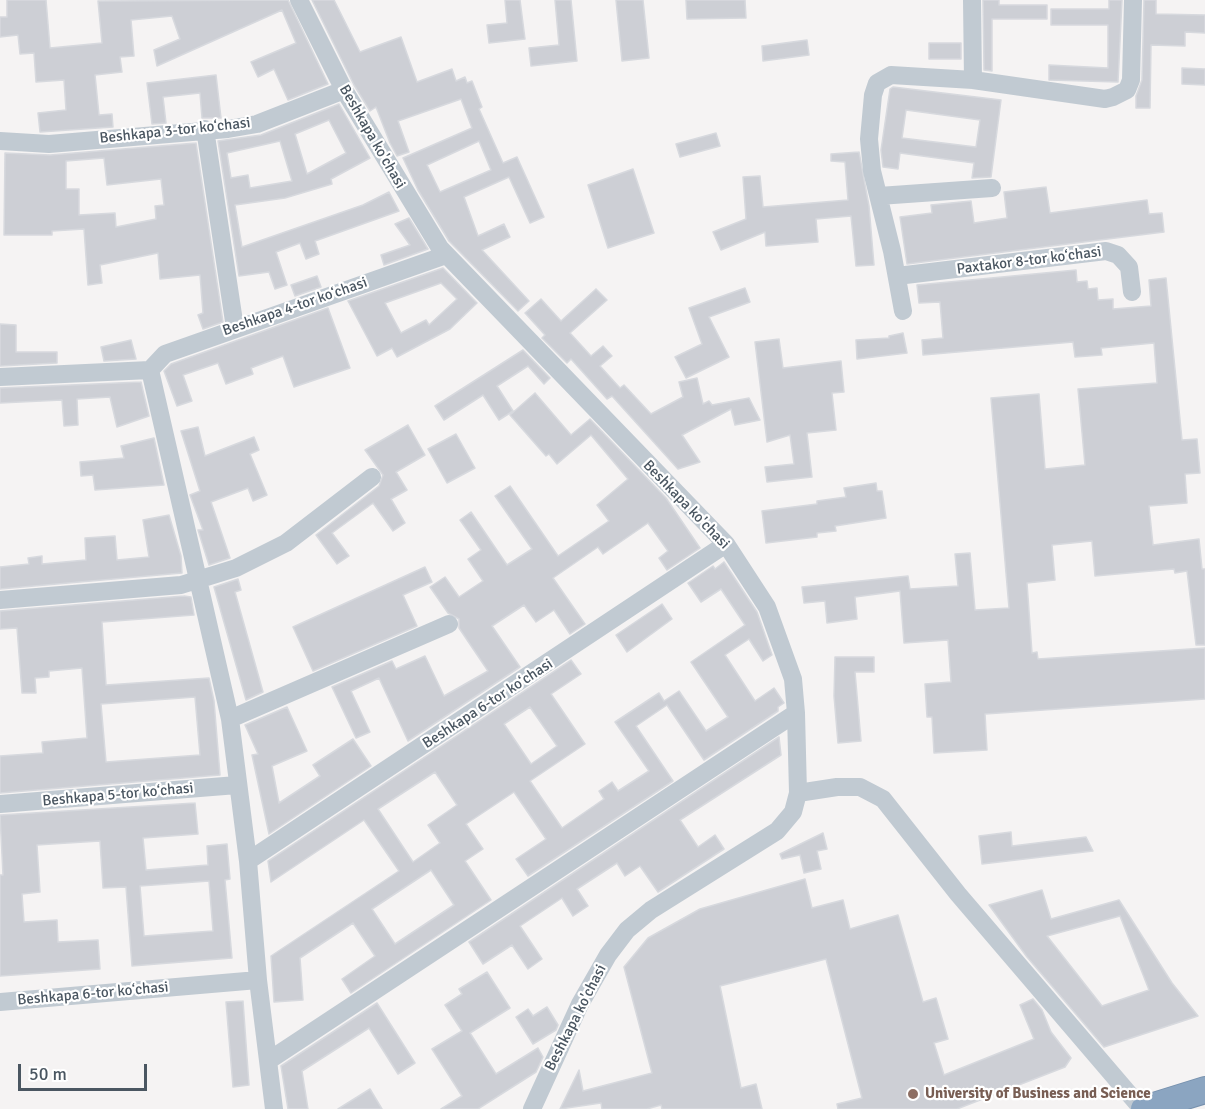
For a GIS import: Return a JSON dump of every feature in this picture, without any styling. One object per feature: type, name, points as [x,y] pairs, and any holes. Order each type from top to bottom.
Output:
[{"type":"highway","points":[[1143,1109],[1205,1090]]},
{"type":"street","name":"Beshkapa ko'chasi","points":[[299,0],[344,90],[411,202],[446,255],[726,544],[767,606],[793,679],[798,793],[793,812],[777,831],[651,910],[627,930],[608,955],[580,1004],[532,1109]]},
{"type":"street","points":[[972,0],[973,80]]},
{"type":"street","points":[[903,311],[872,171],[869,139],[873,95],[877,83],[891,75],[973,80],[1105,99],[1127,90],[1131,80],[1133,0]]},
{"type":"street","name":"Beshkapa 3-tor koʻchasi","points":[[0,141],[49,144],[257,124],[344,90]]},
{"type":"street","points":[[205,129],[235,328]]},
{"type":"street","points":[[879,196],[992,188]]},
{"type":"street","name":"Paxtakor 8-tor koʻchasi","points":[[897,276],[1106,251],[1118,255],[1129,267],[1132,292]]},
{"type":"street","name":"Beshkapa 4-tor koʻchasi","points":[[150,370],[165,354],[446,255]]},
{"type":"street","points":[[0,377],[150,370],[230,718],[248,861],[258,980],[274,1109]]},
{"type":"street","points":[[0,600],[181,585],[236,568],[286,543],[372,477]]},
{"type":"street","name":"Beshkapa 6-tor koʻchasi","points":[[248,861],[726,544]]},
{"type":"street","points":[[230,718],[449,624]]},
{"type":"street","points":[[268,1061],[796,713]]},
{"type":"street","name":"Beshkapa 5-tor koʻchasi","points":[[0,804],[237,785]]},
{"type":"street","points":[[798,793],[837,787],[860,787],[883,800],[958,894],[1143,1109]]},
{"type":"street","name":"Beshkapa 6-tor koʻchasi","points":[[0,1002],[258,980]]},
{"type":"building","points":[[7,0],[46,0],[50,48],[102,43],[98,1],[288,0],[328,84],[288,100],[274,69],[258,77],[251,62],[296,43],[282,10],[157,66],[154,50],[180,39],[172,16],[131,20],[134,56],[120,57],[122,72],[95,75],[99,115],[112,114],[113,127],[40,132],[38,113],[66,110],[64,80],[36,82],[34,53],[20,54],[18,35],[0,37],[0,17],[7,17]]},
{"type":"building","points":[[312,0],[334,0],[360,52],[401,37],[417,82],[452,69],[456,81],[465,77],[467,83],[472,81],[482,107],[479,109],[503,163],[517,157],[544,217],[530,223],[509,177],[464,197],[478,236],[504,224],[510,237],[482,250],[529,301],[518,311],[449,241],[418,190],[403,158],[472,128],[461,99],[398,121],[409,152],[397,156],[376,107],[370,111],[354,85]],"holes":[[[479,141],[491,170],[440,192],[427,165]]]},
{"type":"building","points":[[505,0],[520,0],[525,39],[489,43],[487,25],[507,23]]},
{"type":"building","points":[[555,0],[571,0],[577,61],[531,66],[529,48],[559,45]]},
{"type":"building","points":[[616,0],[643,0],[649,58],[622,61]]},
{"type":"building","points":[[686,0],[745,0],[746,18],[687,19]]},
{"type":"building","points":[[983,0],[999,0],[999,5],[1047,5],[1047,19],[992,19],[992,71],[984,70]]},
{"type":"building","points":[[1109,0],[1122,0],[1118,82],[1049,80],[1049,65],[1108,68],[1108,25],[1051,25],[1051,9],[1109,9]]},
{"type":"building","points":[[1144,0],[1156,0],[1156,14],[1205,15],[1205,33],[1185,32],[1185,46],[1151,45],[1150,108],[1136,108],[1136,96],[1142,80]]},
{"type":"building","points":[[807,40],[809,55],[763,61],[762,46]]},
{"type":"building","points":[[929,43],[961,43],[961,59],[929,59]]},
{"type":"building","points":[[1182,68],[1205,69],[1205,85],[1182,84]]},
{"type":"building","points":[[216,75],[221,118],[202,118],[200,93],[163,97],[166,123],[152,124],[147,83]]},
{"type":"building","points":[[893,87],[1001,100],[991,177],[972,178],[974,163],[900,153],[898,169],[883,167],[881,150],[890,89]],"holes":[[[906,110],[980,120],[976,147],[902,138]]]},
{"type":"building","points":[[339,104],[370,158],[331,179],[332,184],[285,198],[235,205],[242,247],[363,205],[389,192],[399,211],[315,241],[319,254],[306,259],[300,243],[276,252],[287,285],[275,289],[269,272],[239,276],[218,141],[261,135]],"holes":[[[329,120],[346,153],[307,174],[295,134]],[[280,141],[292,181],[250,188],[248,175],[231,178],[227,153]]]},
{"type":"building","points":[[716,133],[720,146],[680,157],[676,144]]},
{"type":"building","points":[[196,143],[223,322],[203,329],[198,315],[203,313],[200,275],[160,279],[158,253],[100,265],[102,283],[88,285],[84,229],[52,231],[52,235],[4,235],[5,153],[50,155]],"holes":[[[104,158],[107,185],[161,179],[164,205],[155,206],[156,219],[116,227],[115,213],[79,215],[79,189],[66,189],[66,161]]]},
{"type":"building","points":[[859,152],[869,206],[874,265],[856,266],[851,216],[816,219],[818,242],[766,246],[765,232],[721,250],[713,232],[746,219],[743,177],[760,176],[763,207],[848,200],[845,162],[831,161],[831,154]]},
{"type":"building","points":[[633,169],[654,233],[608,248],[588,185]]},
{"type":"building","points":[[1046,187],[1050,213],[1147,200],[1149,214],[1162,213],[1164,232],[907,264],[900,217],[932,213],[931,205],[971,201],[974,223],[1007,218],[1004,192]]},
{"type":"building","points":[[409,218],[428,249],[384,265],[381,255],[410,245],[395,224]]},
{"type":"building","points":[[443,268],[477,303],[450,329],[397,357],[392,348],[377,356],[348,301]],"holes":[[[441,283],[457,299],[429,325],[426,320],[401,333],[385,303]]]},
{"type":"building","points":[[1076,270],[1077,282],[1087,281],[1088,289],[1097,288],[1098,300],[1113,299],[1113,309],[1151,306],[1149,280],[1166,278],[1182,440],[1197,439],[1200,473],[1185,474],[1187,503],[1149,506],[1153,545],[1199,539],[1202,569],[1205,569],[1205,645],[1196,645],[1187,571],[1175,573],[1174,569],[1095,576],[1092,541],[1052,545],[1055,580],[1027,583],[1032,653],[1037,652],[1038,659],[1205,648],[1205,699],[985,714],[987,750],[934,753],[932,717],[927,717],[925,684],[951,682],[948,640],[904,643],[900,591],[855,597],[857,619],[827,623],[825,601],[804,603],[802,587],[908,576],[910,589],[958,586],[955,554],[970,553],[975,610],[1009,608],[991,398],[1039,394],[1045,469],[1085,465],[1078,389],[1157,383],[1154,343],[1101,348],[1102,355],[1075,357],[1073,342],[923,355],[922,340],[943,338],[940,302],[919,303],[917,285]]},
{"type":"building","points":[[317,276],[321,287],[295,296],[291,285]]},
{"type":"building","points":[[745,288],[750,302],[709,317],[729,357],[686,378],[675,357],[702,344],[689,308]]},
{"type":"building","points":[[596,289],[607,300],[570,333],[591,356],[603,346],[612,356],[600,366],[620,388],[624,385],[651,414],[683,397],[679,382],[697,378],[703,404],[709,401],[712,405],[749,398],[760,420],[735,425],[731,409],[682,435],[700,462],[678,469],[612,396],[607,399],[571,359],[567,363],[542,338],[545,335],[525,313],[541,299],[561,321]]},
{"type":"building","points":[[328,308],[350,368],[294,387],[283,356],[251,368],[253,374],[226,384],[218,363],[183,375],[192,401],[177,406],[164,371],[171,364]]},
{"type":"building","points":[[0,324],[16,325],[16,352],[57,352],[57,363],[0,366]]},
{"type":"building","points":[[903,333],[907,353],[857,359],[856,340],[889,338],[889,336]]},
{"type":"building","points":[[779,339],[783,368],[841,361],[844,392],[832,393],[836,430],[807,433],[812,477],[767,482],[765,467],[794,464],[790,435],[767,442],[755,342]]},
{"type":"building","points":[[131,340],[136,359],[104,361],[101,347]]},
{"type":"building","points":[[523,350],[550,378],[544,384],[528,366],[497,386],[513,411],[499,420],[483,395],[444,420],[435,406]]},
{"type":"building","points":[[141,382],[149,416],[117,427],[110,397],[77,399],[78,425],[64,426],[62,400],[0,403],[0,388]]},
{"type":"building","points":[[535,393],[571,435],[590,419],[666,498],[700,548],[667,570],[659,558],[668,551],[648,523],[603,554],[598,547],[553,578],[585,624],[570,634],[554,610],[536,622],[524,605],[492,626],[520,667],[408,741],[379,678],[351,691],[370,732],[356,738],[332,687],[392,661],[396,669],[425,656],[444,696],[488,671],[459,628],[459,619],[448,613],[430,587],[445,577],[459,597],[483,581],[468,559],[481,550],[460,520],[471,512],[507,565],[532,549],[495,496],[510,486],[558,556],[609,521],[597,505],[628,479],[591,435],[557,464],[549,454],[546,456],[510,415]]},
{"type":"building","points":[[408,425],[425,455],[396,472],[407,490],[391,499],[405,523],[393,531],[373,503],[332,533],[349,556],[337,564],[316,535],[379,486],[383,475],[365,450]]},
{"type":"building","points":[[198,427],[205,456],[254,437],[259,450],[250,454],[267,495],[253,501],[248,488],[211,502],[230,558],[209,565],[198,530],[203,530],[190,495],[200,491],[181,431]]},
{"type":"building","points":[[456,434],[475,468],[447,483],[428,449]]},
{"type":"building","points":[[154,438],[164,485],[95,490],[93,475],[81,476],[80,462],[124,458],[121,446]]},
{"type":"building","points":[[876,483],[877,491],[882,491],[886,518],[835,526],[836,531],[817,533],[817,537],[766,543],[762,511],[817,504],[817,501],[846,497],[844,488]]},
{"type":"building","points":[[169,515],[181,556],[182,573],[0,589],[0,567],[29,564],[28,558],[42,556],[42,564],[86,560],[85,538],[115,536],[117,560],[149,557],[143,520]]},
{"type":"building","points":[[724,562],[757,612],[772,655],[763,661],[749,639],[725,655],[755,701],[774,688],[784,703],[778,707],[778,711],[704,760],[667,705],[636,726],[673,781],[528,876],[516,859],[546,839],[514,792],[466,824],[483,849],[465,861],[491,900],[351,993],[342,979],[375,956],[353,923],[300,958],[303,1000],[274,1002],[271,956],[399,871],[364,820],[271,882],[268,861],[571,660],[581,674],[551,694],[585,744],[530,781],[562,828],[604,799],[599,791],[612,782],[618,791],[649,771],[615,722],[659,693],[664,701],[679,691],[706,731],[728,717],[691,662],[745,625],[721,589],[701,602],[688,583],[713,566],[715,569]],"holes":[[[530,707],[557,746],[531,764],[504,724]],[[435,772],[457,805],[428,825],[440,843],[413,862],[378,809]],[[431,870],[454,905],[395,944],[372,909]]]},
{"type":"building","points":[[425,567],[432,582],[403,595],[417,626],[313,671],[293,627]]},
{"type":"building","points":[[238,579],[241,590],[235,592],[263,692],[246,700],[214,587]]},
{"type":"building","points":[[191,597],[194,615],[102,622],[106,685],[209,678],[214,701],[220,775],[0,793],[0,756],[43,753],[42,742],[87,738],[82,668],[49,671],[49,677],[35,678],[36,693],[22,693],[17,628],[0,629],[0,611]],"holes":[[[195,697],[200,755],[106,762],[101,704]]]},
{"type":"building","points":[[662,604],[672,619],[627,652],[616,635]]},
{"type":"building","points":[[835,657],[874,657],[874,672],[855,672],[861,741],[838,743],[834,696]]},
{"type":"building","points":[[287,707],[307,751],[272,766],[279,803],[320,776],[313,765],[353,739],[371,766],[269,834],[252,755],[258,754],[245,725]]},
{"type":"building","points":[[779,737],[781,755],[680,820],[698,847],[715,835],[724,849],[658,892],[640,866],[625,876],[617,863],[577,889],[588,906],[573,916],[562,898],[520,926],[542,959],[528,969],[512,945],[483,964],[469,942]]},
{"type":"building","points":[[195,803],[198,834],[143,838],[146,870],[208,865],[207,846],[227,844],[230,879],[225,880],[232,958],[132,966],[126,887],[103,888],[100,841],[37,845],[40,892],[22,894],[24,922],[57,920],[58,942],[98,940],[100,969],[0,976],[0,875],[3,875],[0,815]],"holes":[[[209,881],[213,931],[144,936],[140,886]]]},
{"type":"building","points":[[1011,832],[1012,846],[1086,837],[1093,851],[982,864],[979,836]]},
{"type":"building","points":[[823,833],[827,849],[817,851],[821,869],[804,873],[800,855],[782,859],[780,854]]},
{"type":"building","points":[[805,879],[812,908],[843,900],[850,929],[898,915],[923,1002],[936,998],[948,1039],[934,1043],[944,1075],[1034,1039],[1020,1005],[1033,999],[1042,1010],[1051,1032],[1071,1058],[1065,1067],[957,1109],[838,1109],[837,1104],[862,1098],[826,959],[720,986],[741,1088],[756,1084],[762,1109],[662,1109],[661,1105],[647,1109],[602,1109],[601,1103],[560,1109],[579,1070],[583,1091],[652,1073],[624,967],[648,938],[700,909]]},
{"type":"building","points":[[1042,890],[1051,919],[1119,900],[1172,983],[1198,1016],[1104,1047],[1027,957],[989,905]],"holes":[[[1120,916],[1149,990],[1102,1006],[1047,936]]]},
{"type":"building","points":[[487,972],[510,1008],[470,1033],[496,1074],[538,1048],[543,1057],[536,1072],[478,1109],[441,1109],[462,1096],[432,1049],[462,1031],[445,1005],[462,994],[459,989]]},
{"type":"building","points":[[243,1001],[249,1085],[233,1087],[226,1002]]},
{"type":"building","points":[[377,1003],[415,1063],[398,1074],[369,1028],[302,1071],[308,1109],[288,1109],[281,1066]]},
{"type":"building","points":[[547,1007],[558,1025],[556,1030],[533,1044],[516,1017],[528,1009],[533,1016]]},
{"type":"building","points":[[370,1089],[382,1109],[338,1109]]},
{"type":"place","name":"University of Business and Science","points":[[913,1094]]}]
